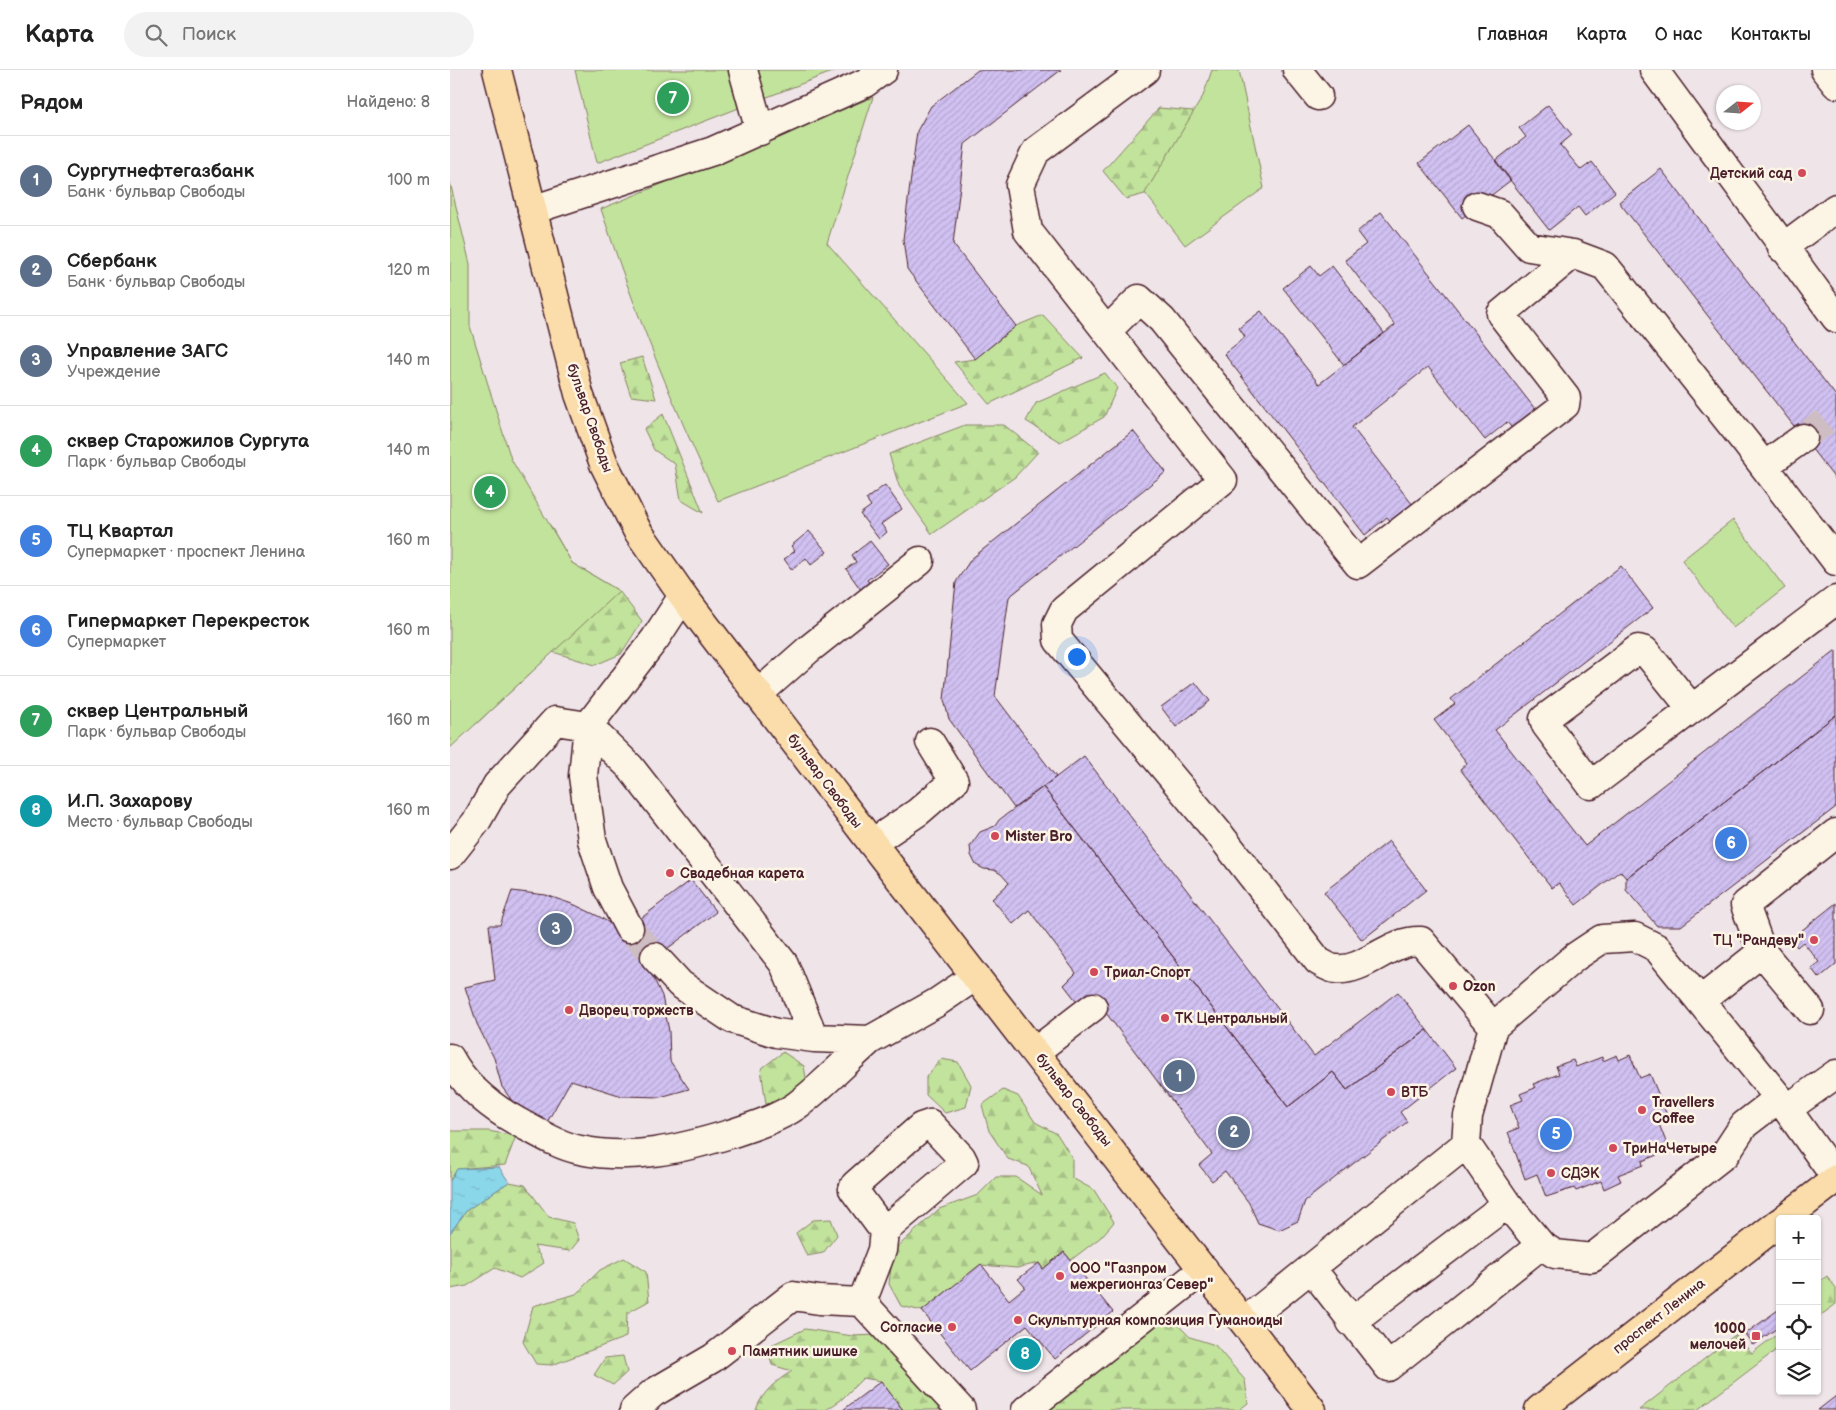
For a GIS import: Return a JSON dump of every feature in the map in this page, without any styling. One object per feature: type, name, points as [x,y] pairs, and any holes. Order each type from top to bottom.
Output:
[{"type":"main road","name":"бульвар Свободы","points":[[497,70],[579,394],[604,464],[637,530],[683,596],[872,843],[1036,1051],[1312,1410]]},
{"type":"main road","points":[[1789,1215],[1836,1179]]},
{"type":"main road","name":"проспект Ленина","points":[[1539,1410],[1776,1225]]},
{"type":"street","points":[[743,70],[760,131]]},
{"type":"street","points":[[532,210],[713,152],[865,83],[883,70]]},
{"type":"street","points":[[1145,70],[1036,151],[1020,185],[1028,231],[1223,480],[1064,610],[1056,624],[1058,640],[1220,835],[1318,961],[1336,969],[1354,966],[1408,940],[1421,941],[1493,1027]]},
{"type":"street","points":[[1297,70],[1318,96]]},
{"type":"street","points":[[1654,70],[1782,248],[1836,318]]},
{"type":"street","points":[[1825,70],[1836,84]]},
{"type":"street","points":[[1477,206],[1500,214],[1530,247],[1573,254],[1605,266],[1764,466],[1836,561]]},
{"type":"street","points":[[1782,248],[1836,208]]},
{"type":"street","points":[[1107,331],[1139,299],[1162,320],[1358,564],[1566,405],[1566,398],[1501,314],[1573,254]]},
{"type":"street","points":[[1764,466],[1803,438]]},
{"type":"street","points":[[758,694],[809,649],[920,560]]},
{"type":"street","points":[[629,928],[608,888],[592,840],[583,776],[588,726],[656,639],[683,596]]},
{"type":"street","points":[[1692,709],[1644,651],[1638,649],[1544,719],[1551,732],[1591,785],[1692,709],[1836,600]]},
{"type":"street","points":[[450,855],[476,822],[497,785],[555,721],[588,726],[630,767],[784,964],[814,1038]]},
{"type":"street","points":[[872,843],[918,812],[954,781],[930,742]]},
{"type":"street","points":[[1810,1010],[1762,952],[1745,905],[1836,833]]},
{"type":"street","points":[[1836,1074],[1783,1103],[1744,1125],[1725,1154],[1592,1258],[1555,1254],[1541,1244],[1507,1204],[1466,1144],[1468,1116],[1493,1027],[1575,957],[1602,939],[1635,937],[1657,948],[1783,1103],[1836,1179]]},
{"type":"street","points":[[1700,1001],[1762,952]]},
{"type":"street","points":[[656,957],[680,984],[732,1019],[776,1032],[814,1038],[870,1040]]},
{"type":"street","points":[[450,1058],[459,1075],[498,1111],[542,1135],[580,1150],[618,1154],[656,1153],[696,1144],[750,1127],[795,1106],[870,1040],[936,1003],[976,976]]},
{"type":"street","points":[[1036,1051],[1093,1007]]},
{"type":"street","points":[[1244,1322],[1466,1144]]},
{"type":"street","points":[[1352,1322],[1507,1204]]},
{"type":"street","points":[[862,1302],[882,1250],[884,1231]]},
{"type":"street","points":[[1311,1268],[1388,1367],[1541,1244]]},
{"type":"street","points":[[1026,1410],[1204,1269]]},
{"type":"street","points":[[634,1410],[653,1393],[713,1358],[793,1296],[819,1300],[862,1302],[961,1410]]},
{"type":"green space","points":[[575,70],[837,70],[597,163]]},
{"type":"green space","points":[[1212,70],[1239,70],[1264,188],[1185,245],[1145,193],[1203,96]]},
{"type":"green space","points":[[873,97],[827,243],[968,403],[718,501],[685,430],[655,357],[601,209]]},
{"type":"green space","points":[[1159,108],[1193,111],[1199,159],[1182,184],[1126,199],[1103,171]]},
{"type":"green space","points":[[450,182],[470,264],[470,326],[511,459],[572,563],[619,591],[450,748]]},
{"type":"green space","points":[[1043,315],[1083,358],[989,404],[954,362],[975,359],[1016,326]]},
{"type":"green space","points":[[642,357],[656,399],[631,396],[620,363]]},
{"type":"green space","points":[[1105,373],[1117,388],[1104,417],[1060,442],[1026,421],[1036,403]]},
{"type":"green space","points":[[663,414],[703,513],[681,500],[675,464],[654,450],[644,429]]},
{"type":"green space","points":[[965,425],[1004,425],[1038,452],[1015,477],[932,534],[899,486],[889,454]]},
{"type":"green space","points":[[1733,520],[1785,588],[1733,628],[1682,560]]},
{"type":"green space","points":[[550,525],[572,563],[619,591],[642,621],[621,654],[595,665],[553,652],[475,725]]},
{"type":"green space","points":[[783,1052],[804,1066],[808,1089],[789,1103],[766,1104],[761,1069]]},
{"type":"green space","points":[[941,1059],[958,1062],[971,1085],[966,1107],[945,1113],[926,1095],[926,1077]]},
{"type":"green space","points":[[1003,1090],[1018,1096],[1035,1122],[1057,1134],[1072,1158],[1072,1178],[1094,1190],[1114,1222],[1101,1237],[1071,1260],[1064,1252],[1043,1269],[1039,1263],[1017,1268],[981,1265],[922,1311],[901,1306],[889,1284],[893,1251],[939,1209],[978,1195],[996,1177],[1016,1177],[1042,1195],[1028,1166],[1008,1159],[989,1131],[982,1105]]},
{"type":"green space","points":[[450,1131],[488,1131],[516,1136],[505,1165],[457,1169],[450,1181]]},
{"type":"green space","points":[[509,1182],[525,1185],[549,1217],[573,1223],[579,1240],[570,1251],[534,1246],[544,1263],[520,1278],[495,1268],[467,1286],[450,1289],[450,1233],[467,1210]]},
{"type":"green space","points":[[831,1219],[837,1235],[823,1253],[807,1256],[796,1233],[813,1220]]},
{"type":"green space","points":[[624,1258],[646,1272],[649,1301],[627,1313],[626,1337],[552,1365],[536,1364],[523,1342],[533,1306],[576,1294],[600,1270]]},
{"type":"green space","points":[[1827,1276],[1836,1288],[1836,1304],[1821,1315],[1821,1305],[1821,1280]]},
{"type":"green space","points":[[1170,1317],[1190,1337],[1215,1345],[1245,1380],[1248,1403],[1239,1410],[1047,1410],[1134,1338]]},
{"type":"green space","points":[[805,1329],[853,1336],[878,1335],[947,1410],[903,1410],[881,1381],[863,1378],[841,1400],[826,1410],[756,1410],[770,1387],[792,1371],[772,1365],[767,1347]]},
{"type":"green space","points":[[1735,1335],[1752,1353],[1776,1335],[1776,1350],[1697,1410],[1639,1410]]},
{"type":"green space","points":[[623,1356],[627,1372],[613,1385],[594,1375],[605,1358]]},
{"type":"water","points":[[499,1167],[509,1182],[467,1210],[450,1233],[450,1181],[457,1169]]},
{"type":"building","points":[[978,70],[1061,70],[965,144],[953,244],[1016,326],[975,359],[907,269],[903,239],[917,131],[931,106]]},
{"type":"building","points":[[1548,105],[1572,135],[1560,145],[1581,170],[1592,162],[1615,192],[1585,216],[1578,207],[1549,230],[1495,161],[1526,137],[1519,128]]},
{"type":"building","points":[[1468,125],[1511,180],[1462,218],[1419,163]]},
{"type":"building","points":[[1661,169],[1836,396],[1836,480],[1619,202]]},
{"type":"building","points":[[1381,212],[1539,414],[1515,432],[1507,422],[1485,440],[1428,367],[1352,427],[1416,509],[1394,526],[1387,517],[1365,535],[1224,354],[1245,337],[1239,328],[1261,311],[1319,384],[1395,325],[1345,260],[1366,244],[1357,232]]},
{"type":"building","points":[[1311,266],[1319,276],[1332,266],[1384,333],[1344,365],[1283,288]]},
{"type":"building","points":[[1133,431],[1166,472],[1009,597],[995,696],[1056,777],[1014,808],[949,719],[944,700],[956,582],[971,559]]},
{"type":"building","points":[[885,485],[902,509],[881,524],[887,532],[879,539],[860,514],[871,506],[866,499]]},
{"type":"building","points":[[809,531],[827,552],[811,565],[806,558],[792,570],[784,559],[795,551],[791,546]]},
{"type":"building","points":[[870,541],[888,564],[867,580],[873,588],[864,594],[846,569],[856,562],[852,555]]},
{"type":"building","points":[[1621,566],[1653,608],[1495,730],[1585,846],[1836,650],[1836,715],[1626,878],[1620,871],[1576,905],[1559,883],[1552,888],[1460,769],[1467,763],[1434,720],[1455,704],[1451,699]]},
{"type":"building","points":[[1195,682],[1210,701],[1176,727],[1161,707]]},
{"type":"building","points":[[1836,715],[1836,807],[1681,926],[1657,926],[1626,890],[1626,878]]},
{"type":"building","points":[[1084,756],[1314,1056],[1398,992],[1427,1030],[1347,1090],[1333,1072],[1288,1107],[1043,787]]},
{"type":"building","name":"ТК Центральный","points":[[1043,787],[1288,1107],[1333,1072],[1347,1090],[1427,1030],[1456,1068],[1400,1112],[1407,1122],[1305,1201],[1298,1221],[1279,1230],[1258,1223],[1249,1203],[1225,1171],[1212,1181],[1199,1165],[1212,1154],[1094,997],[1081,1007],[1064,985],[1076,973],[1029,910],[1013,924],[992,899],[1009,883],[1001,874],[994,870],[984,869],[976,865],[971,855],[970,846],[980,832],[995,826],[999,820]]},
{"type":"building","points":[[1389,841],[1426,890],[1362,940],[1324,892]]},
{"type":"building","points":[[691,880],[716,912],[647,964],[623,932]]},
{"type":"building","name":"Дворец торжеств","points":[[512,891],[546,895],[575,905],[600,917],[623,932],[647,964],[662,996],[669,1031],[670,1061],[689,1089],[660,1097],[622,1096],[571,1080],[542,1131],[520,1112],[502,1087],[494,1058],[477,1024],[465,987],[495,980],[489,925],[500,925]]},
{"type":"building","name":"ТЦ \"Рандеву\"","points":[[1836,903],[1836,964],[1819,978],[1811,968],[1819,962],[1803,942],[1797,947],[1791,939]]},
{"type":"building","points":[[1617,1055],[1619,1060],[1630,1055],[1640,1078],[1650,1074],[1669,1120],[1659,1124],[1668,1147],[1656,1152],[1657,1155],[1642,1161],[1643,1165],[1618,1175],[1621,1181],[1604,1189],[1601,1181],[1576,1191],[1574,1188],[1546,1197],[1537,1174],[1525,1179],[1508,1132],[1519,1128],[1510,1105],[1523,1100],[1520,1094],[1535,1088],[1533,1084],[1559,1074],[1556,1066],[1573,1060],[1576,1067],[1602,1057],[1603,1061]]},
{"type":"building","points":[[1064,1252],[1113,1312],[1055,1359],[1027,1325],[970,1371],[922,1311],[981,1264],[1009,1300],[1025,1287],[1018,1279],[1039,1263],[1043,1269]]},
{"type":"building","points":[[1776,1311],[1776,1329],[1753,1345],[1745,1334]]},
{"type":"building","points":[[881,1381],[903,1410],[843,1410]]},
{"type":"building","points":[[1836,1396],[1836,1410],[1818,1410]]},
{"type":"tunnel","points":[[1803,438],[1836,413]]},
{"type":"tunnel","points":[[629,928],[655,957]]},
{"type":"place","name":"сквер Центральный","points":[[673,98]]},
{"type":"place","name":"Детский сад","points":[[1802,173]]},
{"type":"place","name":"сквер Старожилов Сургута","points":[[490,492]]},
{"type":"place","name":"Mister Bro","points":[[995,836]]},
{"type":"place","name":"Гипермаркет Перекресток","points":[[1731,843]]},
{"type":"place","name":"Свадебная карета","points":[[670,873]]},
{"type":"place","name":"Управление ЗАГС","points":[[556,929]]},
{"type":"place","name":"ТЦ \"Рандеву\"","points":[[1814,940]]},
{"type":"place","name":"Триал-Спорт","points":[[1094,972]]},
{"type":"place","name":"Ozon","points":[[1453,986]]},
{"type":"place","name":"Дворец торжеств","points":[[569,1010]]},
{"type":"place","name":"ТК Центральный","points":[[1165,1018]]},
{"type":"place","name":"Сургутнефтегазбанк","points":[[1179,1076]]},
{"type":"place","name":"ВТБ","points":[[1391,1092]]},
{"type":"place","name":"Travellers Coffee","points":[[1642,1110]]},
{"type":"place","name":"Сбербанк","points":[[1234,1132]]},
{"type":"place","name":"ТЦ Квартал","points":[[1556,1134]]},
{"type":"place","name":"ТриНаЧетыре","points":[[1613,1148]]},
{"type":"place","name":"СДЭК","points":[[1551,1173]]},
{"type":"place","name":"ООО \"Газпром межрегионгаз Север\"","points":[[1060,1276]]},
{"type":"place","name":"Скульптурная композиция Гуманоиды","points":[[1018,1320]]},
{"type":"place","name":"Согласие","points":[[952,1327]]},
{"type":"place","name":"1000 мелочей","points":[[1756,1336]]},
{"type":"place","name":"Памятник шишке","points":[[732,1351]]},
{"type":"place","name":"И.П. Захарову","points":[[1025,1354]]}]
